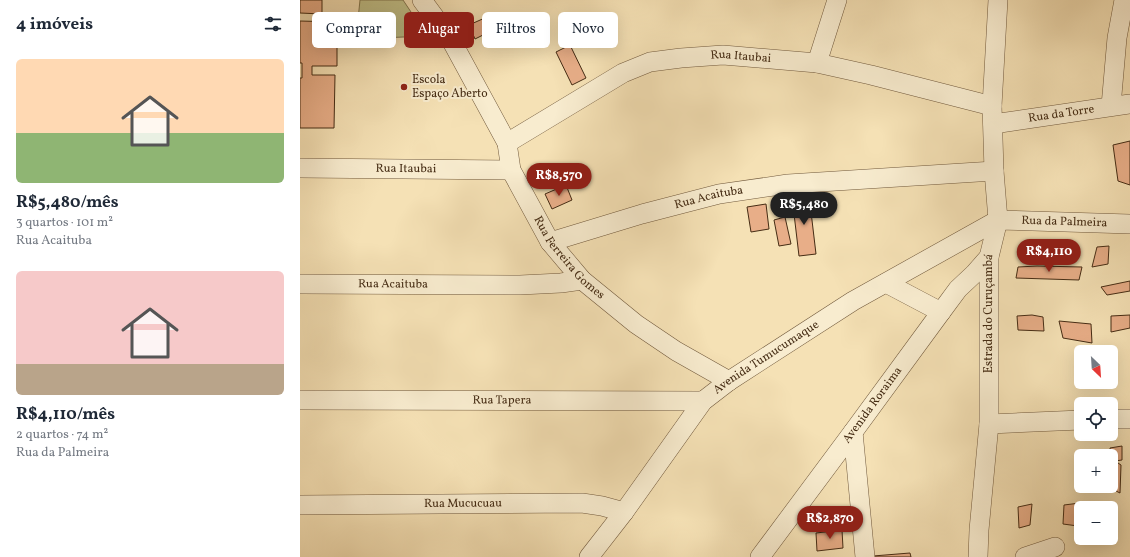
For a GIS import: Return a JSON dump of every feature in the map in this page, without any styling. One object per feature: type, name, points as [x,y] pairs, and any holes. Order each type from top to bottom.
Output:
[{"type":"street","name":"Rua Ferreira Gomes","points":[[422,0],[450,38],[507,143],[511,170],[550,242],[582,280],[636,324],[676,351],[729,381]]},
{"type":"street","points":[[817,63],[837,0]]},
{"type":"street","name":"Estrada do Curuçambá","points":[[978,557],[979,530],[989,424],[989,256],[998,220],[992,115],[998,0]]},
{"type":"street","points":[[1111,106],[1117,38],[1124,0]]},
{"type":"street","name":"Rua Itaubai","points":[[507,143],[623,73],[650,62],[723,55],[817,63],[871,75],[992,115]]},
{"type":"street","name":"Rua da Torre","points":[[992,115],[1130,104]]},
{"type":"street","name":"Rua Itaubai","points":[[300,168],[511,170]]},
{"type":"street","name":"Rua Acaituba","points":[[550,242],[642,214],[720,194],[788,184],[994,171]]},
{"type":"street","name":"Rua da Palmeira","points":[[998,220],[1130,224]]},
{"type":"street","name":"Avenida Tumucumaque","points":[[589,557],[624,512],[703,401],[729,381],[854,301],[998,220]]},
{"type":"street","name":"Avenida Roraima","points":[[760,557],[958,289],[974,274],[989,256]]},
{"type":"street","name":"Rua Acaituba","points":[[300,284],[520,285],[561,283],[582,280]]},
{"type":"street","points":[[886,283],[941,312]]},
{"type":"street","name":"Rua Tapera","points":[[300,400],[703,401]]},
{"type":"street","points":[[1118,419],[1130,419]]},
{"type":"street","points":[[989,424],[1074,420]]},
{"type":"street","points":[[853,432],[865,557]]},
{"type":"street","name":"Rua Mucucuau","points":[[300,505],[582,503],[602,506],[624,512]]},
{"type":"street","points":[[1025,557],[1056,547]]},
{"type":"green space","points":[[360,0],[403,0],[411,12],[404,12],[404,37],[396,37],[396,12],[359,12]]},
{"type":"building","points":[[300,0],[322,0],[322,12],[300,13]]},
{"type":"building","points":[[482,19],[482,36],[475,39],[474,37],[474,23]]},
{"type":"building","points":[[300,21],[312,21],[312,48],[337,48],[337,66],[312,66],[312,75],[335,75],[334,128],[300,128],[300,78],[302,78],[302,63],[300,63]]},
{"type":"building","points":[[564,48],[571,48],[586,78],[572,85],[556,52]]},
{"type":"building","points":[[1130,141],[1130,185],[1118,181],[1113,145]]},
{"type":"building","points":[[566,185],[572,200],[552,209],[545,194]]},
{"type":"building","points":[[809,195],[816,254],[799,256],[792,197]]},
{"type":"building","points":[[766,204],[769,229],[751,232],[747,207]]},
{"type":"building","points":[[785,217],[791,244],[779,246],[774,220]]},
{"type":"building","points":[[1109,246],[1108,264],[1092,267],[1097,247]]},
{"type":"building","points":[[1018,267],[1082,267],[1079,280],[1016,278]]},
{"type":"building","points":[[1130,281],[1130,291],[1107,295],[1101,287]]},
{"type":"building","points":[[1032,315],[1043,317],[1044,331],[1018,330],[1017,316]]},
{"type":"building","points":[[1130,315],[1130,328],[1111,332],[1111,316]]},
{"type":"building","points":[[1059,321],[1091,324],[1092,343],[1063,338]]},
{"type":"building","points":[[1122,446],[1122,460],[1118,461],[1118,449],[1110,448]]},
{"type":"building","points":[[1118,463],[1121,465],[1120,493],[1118,492]]},
{"type":"building","points":[[1032,504],[1030,525],[1019,528],[1018,507]]},
{"type":"building","points":[[1074,504],[1074,525],[1063,524],[1064,505]]},
{"type":"building","points":[[842,530],[843,548],[817,551],[816,533]]},
{"type":"building","points":[[910,553],[911,557],[873,557],[873,556]]},
{"type":"place","name":"Escola Espaço Aberto","points":[[404,87]]}]
